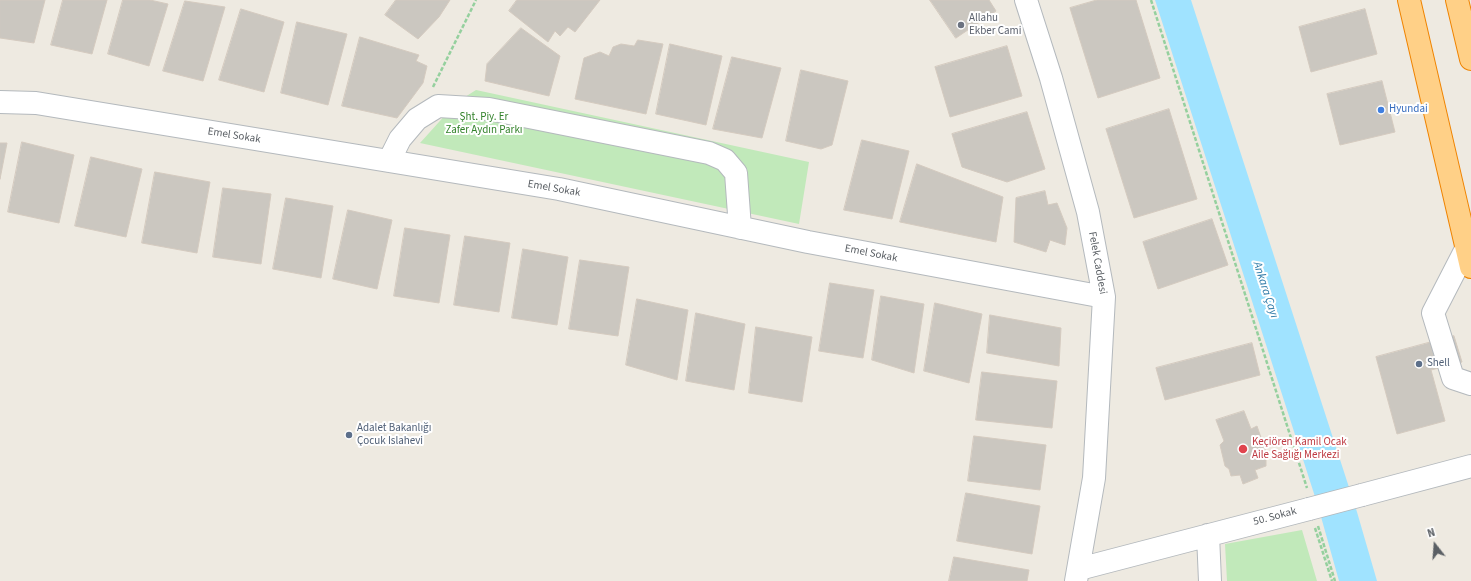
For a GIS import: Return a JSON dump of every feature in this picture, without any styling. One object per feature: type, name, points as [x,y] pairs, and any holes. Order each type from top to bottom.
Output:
[{"type":"highway","points":[[1409,0],[1469,257]]},
{"type":"highway","points":[[1457,0],[1471,59]]},
{"type":"street","name":"Felek Caddesi","points":[[1026,0],[1051,78],[1088,212],[1104,297],[1094,478],[1078,575]]},
{"type":"street","name":"Emel Sokak","points":[[0,102],[36,103],[559,189],[816,244],[1104,297]]},
{"type":"street","points":[[389,161],[400,139],[417,119],[438,106],[489,109],[710,153],[726,160],[736,173],[740,228]]},
{"type":"street","points":[[1469,257],[1433,313],[1453,378],[1471,384]]},
{"type":"street","name":"50. Sokak","points":[[1078,575],[1208,535],[1312,516],[1362,494],[1471,466]]},
{"type":"street","points":[[1208,535],[1210,581]]},
{"type":"path","points":[[431,91],[476,0]]},
{"type":"path","points":[[1151,0],[1307,486]]},
{"type":"path","points":[[1312,516],[1332,581]]},
{"type":"path","points":[[1312,516],[1319,527],[1335,581]]},
{"type":"green space","name":"Şht. Piy. Er Zafer Aydın Parkı","points":[[476,90],[809,162],[799,224],[420,143],[457,102]]},
{"type":"green space","points":[[1302,530],[1317,581],[1227,581],[1225,544]]},
{"type":"water","name":"Ankara Çayı","points":[[1155,0],[1191,0],[1357,512],[1377,581],[1339,581],[1318,506]]},
{"type":"building","points":[[0,0],[45,0],[34,43],[0,38]]},
{"type":"building","points":[[63,0],[107,0],[92,54],[51,45]]},
{"type":"building","points":[[123,0],[150,0],[168,4],[149,66],[108,54]]},
{"type":"building","points":[[396,0],[450,0],[439,17],[418,39],[385,15]]},
{"type":"building","points":[[517,0],[600,0],[575,32],[568,27],[560,36],[555,31],[548,42],[509,11]]},
{"type":"building","name":"Allahu Ekber Cami","points":[[930,0],[989,0],[996,11],[956,38]]},
{"type":"building","points":[[1097,0],[1136,0],[1160,78],[1098,98],[1070,8]]},
{"type":"building","points":[[185,1],[225,7],[203,81],[163,71]]},
{"type":"building","points":[[241,9],[284,22],[264,92],[219,80]]},
{"type":"building","points":[[1365,9],[1377,54],[1311,72],[1299,27]]},
{"type":"building","points":[[297,22],[347,34],[328,105],[281,93]]},
{"type":"building","points":[[521,28],[560,56],[549,96],[485,81],[487,64]]},
{"type":"building","points":[[360,37],[419,55],[416,61],[427,66],[423,83],[397,118],[342,106]]},
{"type":"building","points":[[638,40],[663,44],[646,114],[575,99],[584,58],[600,52],[609,56],[613,47],[621,44],[634,46]]},
{"type":"building","points":[[670,44],[722,56],[706,125],[656,114]]},
{"type":"building","points":[[1007,46],[1022,96],[950,117],[935,67]]},
{"type":"building","points":[[732,57],[781,68],[762,138],[713,129]]},
{"type":"building","points":[[801,70],[848,81],[832,145],[821,149],[786,141]]},
{"type":"building","points":[[1382,81],[1395,132],[1340,145],[1327,94]]},
{"type":"building","points":[[1169,109],[1197,199],[1134,218],[1106,129]]},
{"type":"building","points":[[1027,112],[1045,169],[1007,182],[962,167],[952,134]]},
{"type":"building","points":[[862,140],[909,151],[892,219],[844,210]]},
{"type":"building","points":[[22,142],[74,155],[59,223],[8,212]]},
{"type":"building","points":[[0,143],[7,143],[0,179]]},
{"type":"building","points":[[91,157],[142,169],[126,237],[75,226]]},
{"type":"building","points":[[917,164],[1003,197],[996,242],[900,222]]},
{"type":"building","points":[[155,172],[210,182],[197,253],[142,243]]},
{"type":"building","points":[[223,188],[271,194],[261,264],[213,257]]},
{"type":"building","points":[[1045,191],[1048,205],[1057,203],[1067,228],[1065,245],[1050,240],[1046,252],[1014,242],[1016,198]]},
{"type":"building","points":[[286,198],[333,206],[321,278],[273,269]]},
{"type":"building","points":[[348,210],[392,220],[377,289],[333,279]]},
{"type":"building","points":[[1212,219],[1228,265],[1158,289],[1143,242]]},
{"type":"building","points":[[405,228],[450,235],[439,303],[394,296]]},
{"type":"building","points":[[465,236],[510,243],[499,312],[454,305]]},
{"type":"building","points":[[523,249],[568,257],[557,325],[512,318]]},
{"type":"building","points":[[580,260],[629,267],[618,336],[569,329]]},
{"type":"building","points":[[830,283],[874,290],[863,358],[819,351]]},
{"type":"building","points":[[881,296],[924,304],[914,373],[872,360]]},
{"type":"building","points":[[637,299],[688,310],[677,380],[626,365]]},
{"type":"building","points":[[935,303],[982,314],[969,383],[924,371]]},
{"type":"building","points":[[696,313],[745,324],[734,390],[686,381]]},
{"type":"building","points":[[990,315],[1061,328],[1059,366],[987,353]]},
{"type":"building","points":[[756,327],[812,337],[802,402],[749,393]]},
{"type":"building","points":[[1454,336],[1462,362],[1431,370],[1445,421],[1397,434],[1376,357]]},
{"type":"building","points":[[1252,343],[1260,375],[1165,400],[1156,368]]},
{"type":"building","points":[[982,372],[1057,381],[1052,428],[976,420]]},
{"type":"building","name":"Keçiören Kamil Ocak Aile Sağlığı Merkezi","points":[[1244,411],[1251,429],[1257,426],[1266,452],[1266,466],[1255,470],[1258,478],[1243,484],[1240,475],[1231,476],[1229,469],[1225,466],[1220,445],[1224,441],[1216,420]]},
{"type":"building","points":[[974,436],[1046,445],[1040,490],[968,481]]},
{"type":"building","points":[[966,493],[1040,506],[1032,554],[957,541]]},
{"type":"building","points":[[954,557],[1029,570],[1027,581],[949,581]]},
{"type":"place","name":"Allahu Ekber Cami","points":[[961,25]]},
{"type":"place","name":"Hyundai","points":[[1381,110]]},
{"type":"place","name":"Shell","points":[[1419,364]]},
{"type":"place","name":"Adalet Bakanlığı Çocuk Islahevi","points":[[349,435]]},
{"type":"place","name":"Keçiören Kamil Ocak Aile Sağlığı Merkezi","points":[[1243,449]]}]
